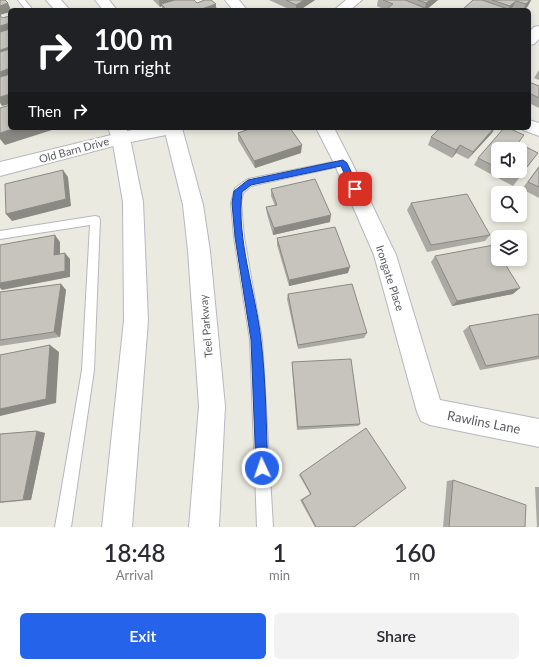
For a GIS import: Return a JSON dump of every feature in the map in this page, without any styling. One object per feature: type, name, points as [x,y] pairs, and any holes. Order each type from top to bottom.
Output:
[{"type":"main road","points":[[53,0],[61,8]]},
{"type":"main road","points":[[102,0],[108,8]]},
{"type":"main road","points":[[232,0],[238,8]]},
{"type":"main road","points":[[344,8],[355,0]]},
{"type":"main road","points":[[531,39],[539,30]]},
{"type":"main road","name":"Old Barn Drive","points":[[0,169],[119,133],[151,130]]},
{"type":"main road","name":"Teel Parkway","points":[[173,130],[193,205],[205,316],[212,406],[204,527]]},
{"type":"main road","name":"Irongate Place","points":[[326,130],[343,163],[385,255],[430,412]]},
{"type":"main road","points":[[117,527],[136,320],[133,202],[119,133]]},
{"type":"main road","name":"Rawlins Lane","points":[[430,412],[539,433]]},
{"type":"lane","points":[[21,0],[28,8]]},
{"type":"lane","points":[[265,527],[256,340],[239,237],[236,203],[238,191],[248,183],[343,163]]},
{"type":"lane","points":[[0,235],[95,220],[88,370],[63,527]]},
{"type":"building","points":[[0,0],[5,0],[8,3],[0,6]]},
{"type":"building","points":[[175,0],[194,0],[197,3],[205,0],[211,0],[216,4],[205,8],[165,8],[161,4]]},
{"type":"building","points":[[286,0],[304,0],[296,5]]},
{"type":"building","points":[[383,0],[405,0],[425,8],[388,8],[393,4]]},
{"type":"building","points":[[418,0],[431,0],[426,3]]},
{"type":"building","points":[[473,0],[482,0],[505,8],[464,8]]},
{"type":"building","points":[[492,0],[530,0],[526,4],[516,1],[510,6]]},
{"type":"building","points":[[0,15],[2,18],[8,16],[8,24],[0,26]]},
{"type":"building","points":[[8,30],[8,48],[0,50],[0,32]]},
{"type":"building","points":[[8,50],[8,69],[0,72],[0,52]]},
{"type":"building","points":[[8,75],[8,95],[0,97],[0,77]]},
{"type":"building","points":[[531,83],[539,86],[539,98],[531,94]]},
{"type":"building","points":[[8,106],[8,130],[10,130],[0,133],[0,108]]},
{"type":"building","points":[[246,130],[291,130],[302,145],[254,161],[238,133]]},
{"type":"building","points":[[438,130],[492,130],[473,152],[460,145],[456,150],[431,137]]},
{"type":"building","points":[[502,130],[513,130],[524,135],[519,142],[492,142]]},
{"type":"building","points":[[491,143],[491,164],[478,158]]},
{"type":"building","points":[[527,148],[538,153],[527,167]]},
{"type":"building","points":[[539,167],[539,187],[528,182]]},
{"type":"building","points":[[63,170],[66,199],[6,214],[5,184]]},
{"type":"building","points":[[315,179],[331,215],[274,228],[266,207],[277,205],[271,189]]},
{"type":"building","points":[[467,194],[490,235],[431,245],[411,203]]},
{"type":"building","points":[[335,227],[350,267],[289,280],[277,238]]},
{"type":"building","points":[[55,235],[54,255],[65,253],[65,271],[0,283],[0,245]]},
{"type":"building","points":[[491,246],[491,266],[506,266],[520,288],[457,301],[435,256]]},
{"type":"building","points":[[61,284],[54,332],[0,340],[0,292]]},
{"type":"building","points":[[352,284],[367,333],[298,345],[288,294]]},
{"type":"building","points":[[538,314],[539,356],[486,366],[469,326]]},
{"type":"building","points":[[50,345],[46,399],[0,409],[0,355]]},
{"type":"building","points":[[351,359],[360,424],[298,427],[292,362]]},
{"type":"building","points":[[366,428],[406,488],[354,527],[316,527],[302,500],[311,494],[300,474]]},
{"type":"building","points":[[37,431],[23,500],[0,502],[0,434]]},
{"type":"building","points":[[453,480],[526,505],[525,527],[449,527]]},
{"type":"route","points":[[262,468],[256,340],[239,237],[236,203],[238,191],[248,183],[343,163],[355,189]]}]
